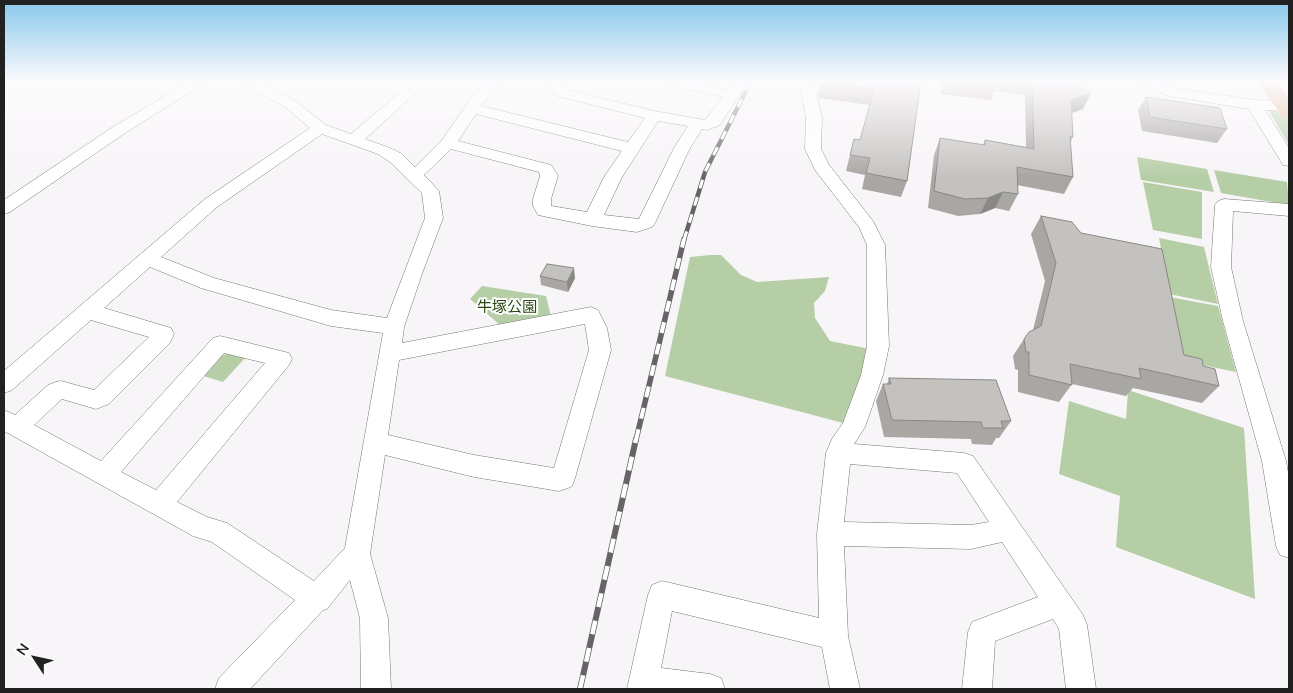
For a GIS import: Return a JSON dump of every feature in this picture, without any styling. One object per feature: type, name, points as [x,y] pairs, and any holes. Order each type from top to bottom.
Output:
[{"type":"street","points":[[4,208],[119,130],[147,113]]},
{"type":"street","points":[[302,113],[320,128],[384,151],[414,173],[430,191],[434,218],[412,271],[394,327],[357,554],[374,618],[376,689]]},
{"type":"street","points":[[354,140],[385,113]]},
{"type":"street","points":[[414,173],[421,170],[448,143],[468,113]]},
{"type":"street","points":[[493,113],[631,148]]},
{"type":"street","points":[[643,113],[707,125],[714,122],[720,113]]},
{"type":"street","points":[[813,113],[813,148],[821,166],[867,225],[876,246],[878,346],[872,376],[853,427],[840,446],[838,453],[830,534],[834,636],[845,689]]},
{"type":"street","points":[[1259,113],[1289,161]]},
{"type":"street","points":[[592,220],[613,176],[654,116]]},
{"type":"street","points":[[448,143],[545,169],[549,176],[542,199],[544,211],[637,226],[646,223],[682,148],[697,124]]},
{"type":"street","points":[[4,384],[211,203],[320,128]]},
{"type":"street","points":[[1289,210],[1224,204],[1221,267],[1233,321],[1282,463],[1289,537]]},
{"type":"street","points":[[147,259],[208,283],[331,318],[394,327]]},
{"type":"street","points":[[87,311],[164,334],[101,398],[96,400],[61,390],[56,391],[10,423],[202,528],[218,532],[316,600]]},
{"type":"street","points":[[374,442],[474,466],[559,480],[563,478],[600,350],[597,328],[591,315],[391,352]]},
{"type":"street","points":[[104,474],[220,344],[281,359],[160,504]]},
{"type":"street","points":[[838,453],[964,463],[1073,625],[1081,689]]},
{"type":"street","points":[[830,534],[971,537],[988,535],[1009,528]]},
{"type":"street","points":[[230,689],[316,600],[357,554]]},
{"type":"street","points":[[710,689],[642,685],[662,595],[834,636]]},
{"type":"street","points":[[977,689],[982,632],[1060,603]]},
{"type":"green space","points":[[1270,113],[1284,113],[1289,120],[1289,145]]},
{"type":"green space","points":[[1137,157],[1207,169],[1214,192],[1141,180]]},
{"type":"green space","points":[[1214,170],[1287,182],[1289,205],[1221,193]]},
{"type":"green space","points":[[1143,182],[1202,192],[1202,239],[1153,230]]},
{"type":"green space","points":[[1159,238],[1204,247],[1218,304],[1169,294]]},
{"type":"green space","points":[[721,255],[741,275],[757,282],[829,277],[825,291],[814,303],[815,318],[830,341],[870,349],[847,424],[665,376],[690,257]]},
{"type":"green space","name":"牛塚公園","points":[[482,286],[546,296],[551,316],[501,326],[470,299]]},
{"type":"green space","points":[[1169,297],[1218,306],[1236,372],[1183,361]]},
{"type":"green space","points":[[232,353],[246,357],[223,382],[200,375],[217,356]]},
{"type":"green space","points":[[1128,390],[1244,428],[1255,599],[1116,547],[1120,496],[1059,474],[1069,401],[1126,419]]},
{"type":"building","points":[[867,113],[916,113],[907,181],[866,173],[870,158],[850,155],[854,139],[860,140]]},
{"type":"building","points":[[1033,113],[1072,113],[1073,137],[1070,136],[1073,177],[1017,167],[1018,194],[1003,192],[988,198],[965,199],[934,191],[940,138],[985,145],[985,140],[1034,149]]},
{"type":"building","points":[[1149,113],[1222,113],[1227,129],[1150,117]]},
{"type":"building","points":[[1041,216],[1072,222],[1081,233],[1162,249],[1184,355],[1202,359],[1203,366],[1215,369],[1219,386],[1139,368],[1141,379],[1070,364],[1072,385],[1029,375],[1029,352],[1026,352],[1024,339],[1029,332],[1041,326],[1056,263]]},
{"type":"building","points":[[547,264],[574,268],[567,282],[540,276]]},
{"type":"building","points":[[889,378],[996,380],[1011,421],[1001,421],[1003,428],[983,428],[981,422],[892,420],[883,384],[891,384]]},
{"type":"railway","points":[[684,240],[705,172],[735,113]]},
{"type":"railway","points":[[636,440],[684,239]]},
{"type":"railway","points":[[580,689],[636,439]]}]
